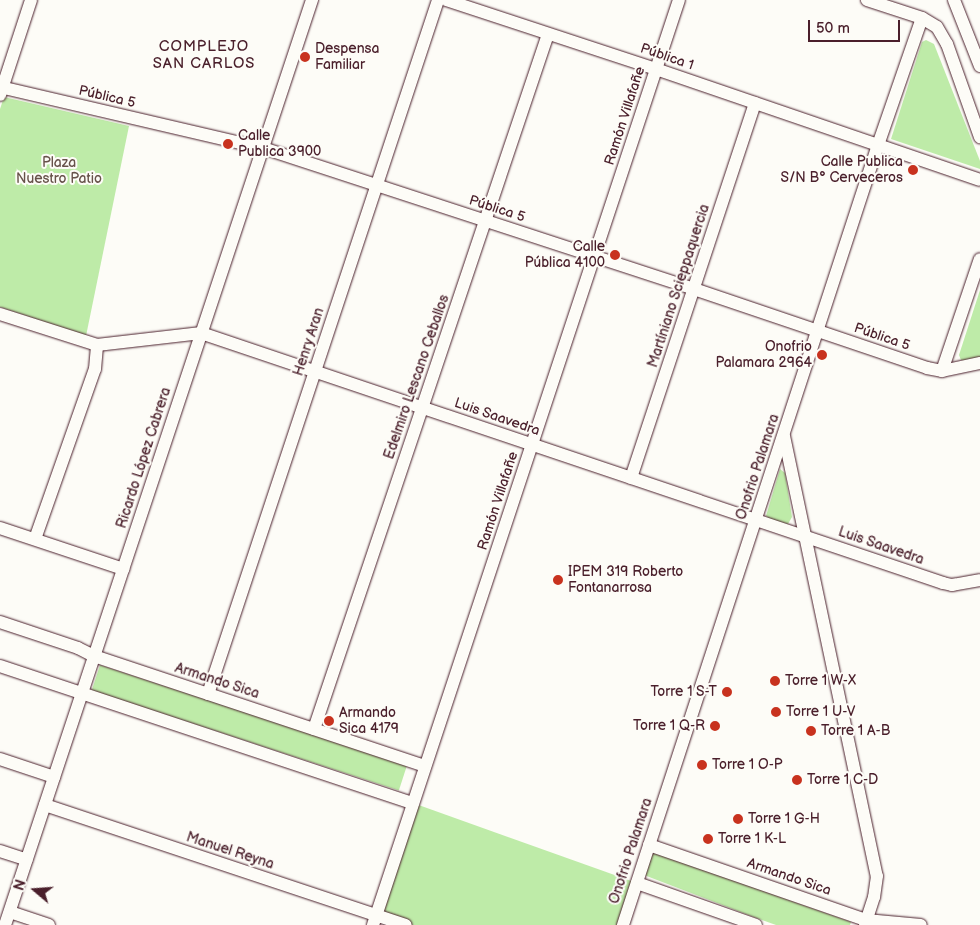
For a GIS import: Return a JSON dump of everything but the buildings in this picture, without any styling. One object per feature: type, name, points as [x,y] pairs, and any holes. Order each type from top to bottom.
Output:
[{"type":"street","points":[[1,90],[31,0]]},
{"type":"street","name":"Ricardo López Cabrera","points":[[5,925],[312,0]]},
{"type":"street","name":"Henry Aran","points":[[208,694],[438,0]]},
{"type":"street","name":"Pública 1","points":[[446,0],[656,69],[980,180]]},
{"type":"street","name":"Ramón Villafañe","points":[[375,920],[679,0]]},
{"type":"street","points":[[867,0],[922,18],[937,27],[945,39],[980,137]]},
{"type":"street","points":[[954,0],[980,66]]},
{"type":"street","name":"Onofrio Palamara","points":[[623,925],[878,145],[922,18]]},
{"type":"street","name":"Edelmiro Lescano Ceballos","points":[[314,729],[548,34]]},
{"type":"street","name":"Pública 5","points":[[1,90],[263,148],[694,289],[927,368],[942,371],[980,363]]},
{"type":"street","name":"Martíniano Scieppaquercia","points":[[632,478],[755,103]]},
{"type":"street","points":[[942,371],[980,260]]},
{"type":"street","name":"Luis Saavedra","points":[[0,314],[97,344],[201,333],[943,583],[952,585],[980,580]]},
{"type":"street","points":[[35,539],[95,369],[97,344]]},
{"type":"street","points":[[784,436],[877,876],[874,897],[866,922]]},
{"type":"street","points":[[0,528],[123,569]]},
{"type":"street","name":"Armando Sica","points":[[0,622],[78,648],[94,656],[426,766]]},
{"type":"street","points":[[0,666],[413,803]]},
{"type":"street","points":[[0,759],[54,777]]},
{"type":"street","name":"Manuel Reyna","points":[[45,805],[375,920],[406,925]]},
{"type":"street","name":"Armando Sica","points":[[649,844],[866,922],[921,925]]},
{"type":"street","points":[[0,851],[27,860]]},
{"type":"street","points":[[637,883],[742,923],[756,925]]},
{"type":"street","points":[[10,912],[49,925]]},
{"type":"green space","points":[[926,40],[934,44],[980,161],[980,169],[891,139],[922,42]]},
{"type":"green space","name":"Plaza Nuestro Patio","points":[[4,97],[129,126],[86,336],[0,307],[0,109]]},
{"type":"green space","points":[[980,290],[980,357],[966,361],[961,360],[959,355]]},
{"type":"green space","points":[[780,469],[785,473],[792,517],[788,524],[771,520],[766,516]]},
{"type":"green space","points":[[100,665],[407,765],[399,790],[92,691]]},
{"type":"green space","points":[[413,803],[637,883],[623,925],[406,925],[376,915]]},
{"type":"green space","points":[[651,851],[851,922],[850,925],[776,925],[751,916],[644,875]]},
{"type":"place","name":"Despensa Familiar","points":[[305,57]]},
{"type":"place","name":"Calle Publica 3900","points":[[228,144]]},
{"type":"place","name":"Calle Publica S/N B° Cerveceros","points":[[913,170]]},
{"type":"place","name":"Calle Pública 4100","points":[[615,255]]},
{"type":"place","name":"Onofrio Palamara 2964","points":[[822,355]]},
{"type":"place","name":"IPEM 319 Roberto Fontanarrosa","points":[[558,580]]},
{"type":"place","name":"Torre 1 W-X","points":[[775,681]]},
{"type":"place","name":"Torre 1 S-T","points":[[727,692]]},
{"type":"place","name":"Torre 1 U-V","points":[[776,712]]},
{"type":"place","name":"Armando Sica 4179","points":[[329,721]]},
{"type":"place","name":"Torre 1 Q-R","points":[[715,726]]},
{"type":"place","name":"Torre 1 A-B","points":[[811,731]]},
{"type":"place","name":"Torre 1 O-P","points":[[702,765]]},
{"type":"place","name":"Torre 1 C-D","points":[[797,780]]},
{"type":"place","name":"Torre 1 G-H","points":[[738,819]]},
{"type":"place","name":"Torre 1 K-L","points":[[708,839]]},
{"type":"district","name":"COMPLEJO SAN CARLOS","points":[[204,54]]}]
